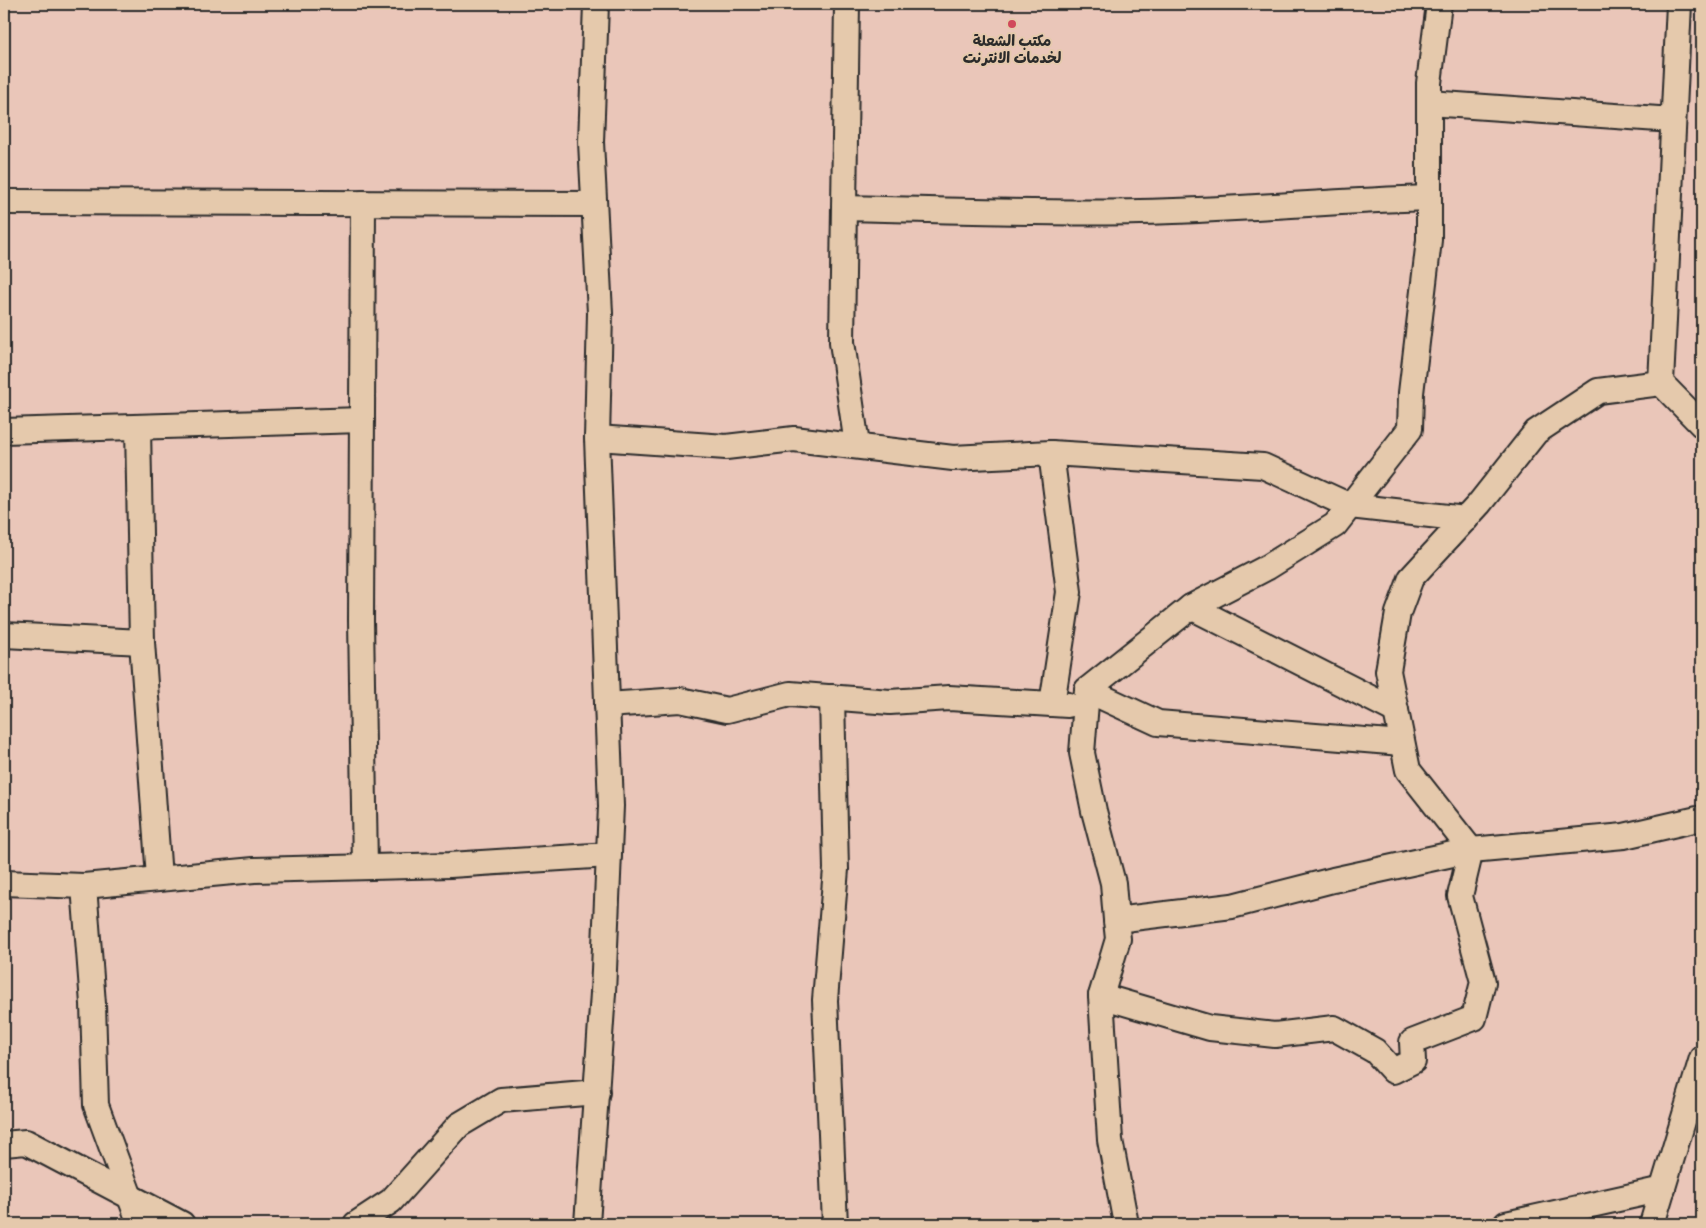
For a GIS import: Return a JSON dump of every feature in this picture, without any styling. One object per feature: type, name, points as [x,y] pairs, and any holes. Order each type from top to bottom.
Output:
[{"type":"street","points":[[586,1224],[597,1092],[612,806],[596,438],[600,313],[591,142],[596,4]]},
{"type":"street","points":[[847,4],[842,342],[857,445]]},
{"type":"street","points":[[1126,1224],[1110,1140],[1101,996],[1118,939],[1113,883],[1094,811],[1082,753],[1086,698],[1191,607],[1268,567],[1335,525],[1410,429],[1411,393],[1429,240],[1429,103],[1439,4]]},
{"type":"street","points":[[1680,4],[1661,383],[1702,424]]},
{"type":"street","points":[[1429,103],[1673,120]]},
{"type":"street","points":[[844,208],[1138,212],[1259,208],[1346,201],[1428,198]]},
{"type":"street","points":[[4,202],[594,204]]},
{"type":"street","points":[[363,203],[361,621],[365,868]]},
{"type":"street","points":[[1471,850],[1408,770],[1402,743],[1388,671],[1398,613],[1411,578],[1466,519],[1536,432],[1598,391],[1661,383]]},
{"type":"street","points":[[4,430],[362,420]]},
{"type":"street","points":[[138,427],[142,642],[159,878]]},
{"type":"street","points":[[596,438],[726,447],[794,438],[952,458],[1051,453],[1263,466],[1350,506],[1466,519]]},
{"type":"street","points":[[1051,453],[1069,592],[1052,704]]},
{"type":"street","points":[[1191,607],[1295,658],[1396,711]]},
{"type":"street","points":[[4,635],[142,642]]},
{"type":"street","points":[[607,705],[680,700],[727,710],[790,694],[890,702],[949,698],[1052,704],[1086,698],[1158,723],[1402,743]]},
{"type":"street","points":[[832,697],[836,869],[825,1000],[835,1224]]},
{"type":"street","points":[[1116,920],[1232,906],[1333,880],[1471,850],[1624,836],[1702,818]]},
{"type":"street","points":[[1101,996],[1210,1028],[1275,1035],[1334,1028],[1375,1052],[1393,1071],[1413,1060],[1412,1042],[1474,1018],[1483,982],[1460,896],[1471,850]]},
{"type":"street","points":[[4,883],[84,886],[254,870],[450,865],[609,855]]},
{"type":"street","points":[[84,886],[93,1004],[96,1105],[140,1224]]},
{"type":"street","points":[[1652,1224],[1702,1058]]},
{"type":"street","points":[[356,1224],[391,1200],[459,1125],[500,1100],[597,1092]]},
{"type":"street","points":[[4,1144],[26,1142],[182,1224]]},
{"type":"street","points":[[1506,1224],[1663,1189]]},
{"type":"place","name":"مكتب الشعلة لخدمات الانترنت","points":[[1012,24]]}]
